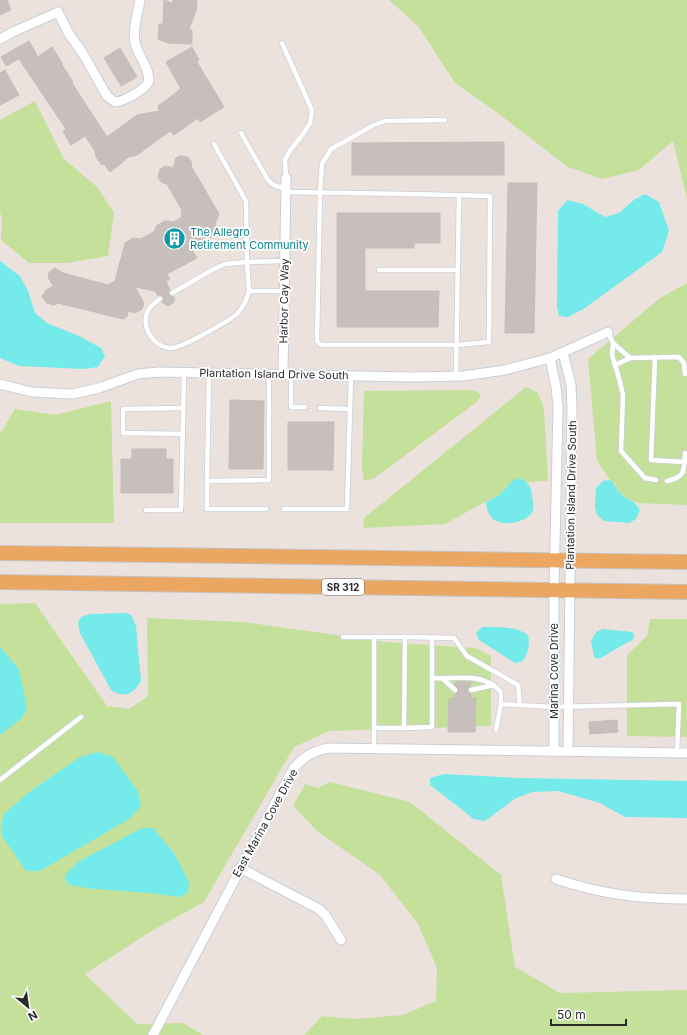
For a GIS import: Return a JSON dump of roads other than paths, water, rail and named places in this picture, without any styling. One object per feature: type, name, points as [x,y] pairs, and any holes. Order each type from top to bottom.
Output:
[{"type":"main road","points":[[0,553],[687,562]]},
{"type":"main road","name":"SR 312","points":[[0,582],[687,592]]},
{"type":"street","points":[[0,39],[58,12],[69,34],[82,52],[107,96],[110,100],[120,102],[144,89],[149,81],[145,64],[135,43],[134,33],[140,0]]},
{"type":"street","name":"Harbor Cay Way","points":[[286,178],[285,291],[287,375]]},
{"type":"street","name":"Plantation Island Drive South","points":[[0,384],[32,392],[72,394],[98,388],[138,374],[159,372],[351,376],[456,376],[505,370],[550,358],[608,332]]},
{"type":"street","name":"Plantation Island Drive South","points":[[563,353],[571,384],[572,407],[570,591]]},
{"type":"street","name":"Plantation Island Drive South","points":[[550,358],[556,387],[558,407],[554,590]]},
{"type":"street","name":"Marina Cove Drive","points":[[554,590],[554,707],[561,751]]},
{"type":"street","name":"Marina Cove Drive","points":[[561,751],[569,706],[570,591]]},
{"type":"street","name":"East Marina Cove Drive","points":[[153,1035],[293,769],[309,754],[328,748],[687,753]]},
{"type":"street","points":[[240,868],[319,909],[325,915],[341,940]]},
{"type":"street","points":[[556,879],[582,888],[621,896],[687,899]]},
{"type":"lane","points":[[282,43],[312,110],[310,123],[288,152],[285,160],[286,178]]},
{"type":"lane","points":[[241,133],[268,180],[277,187],[286,190],[320,192],[490,196],[489,342],[456,345],[321,345],[317,342],[320,192],[322,164],[331,149],[374,125],[385,121],[445,120]]},
{"type":"lane","points":[[160,299],[152,304],[146,316],[147,330],[152,338],[161,346],[176,348],[193,340],[236,314],[247,298],[249,291],[246,201],[214,144]]},
{"type":"lane","points":[[456,376],[458,195]]},
{"type":"lane","points":[[172,293],[225,264],[285,261]]},
{"type":"lane","points":[[378,270],[457,270]]},
{"type":"lane","points":[[249,291],[285,291]]},
{"type":"lane","points":[[608,332],[613,343],[630,358]]},
{"type":"lane","points":[[613,343],[612,355],[623,395],[621,451],[645,478],[656,480]]},
{"type":"lane","points":[[615,365],[630,358],[679,357],[684,363],[685,374]]},
{"type":"lane","points":[[654,358],[651,460],[685,462]]},
{"type":"lane","points":[[146,510],[181,510],[184,373]]},
{"type":"lane","points":[[209,373],[207,509],[266,509]]},
{"type":"lane","points":[[207,481],[269,480],[269,374]]},
{"type":"lane","points":[[287,375],[291,407],[305,408]]},
{"type":"lane","points":[[284,509],[347,509],[351,376]]},
{"type":"lane","points":[[183,408],[123,409],[123,433],[183,434]]},
{"type":"lane","points":[[320,408],[350,408]]},
{"type":"lane","points":[[667,481],[682,476],[685,462],[685,452]]},
{"type":"lane","points":[[343,637],[454,638],[467,656],[518,685],[520,705]]},
{"type":"lane","points":[[374,637],[374,748]]},
{"type":"lane","points":[[404,728],[405,637]]},
{"type":"lane","points":[[374,728],[432,727],[432,638]]},
{"type":"lane","points":[[432,678],[475,678],[494,685],[501,692],[501,704],[496,730]]},
{"type":"lane","points":[[443,679],[455,690]]},
{"type":"lane","points":[[471,690],[494,685]]},
{"type":"lane","points":[[501,704],[554,707],[679,704],[677,753]]},
{"type":"lane","points":[[0,780],[81,717]]},
{"type":"water","points":[[645,194],[659,202],[669,231],[662,252],[585,308],[568,317],[559,316],[557,306],[558,211],[567,200],[583,204],[605,217],[619,213],[635,199]]},
{"type":"water","points":[[0,261],[20,276],[28,291],[35,313],[47,323],[79,336],[101,348],[105,356],[98,367],[83,369],[19,366],[0,358]]},
{"type":"water","points":[[520,478],[527,483],[531,490],[533,506],[532,513],[526,518],[516,522],[504,523],[495,520],[489,513],[486,502],[499,495],[513,480]]},
{"type":"water","points":[[610,480],[622,496],[633,501],[640,510],[636,519],[629,523],[604,521],[597,515],[595,507],[596,488],[603,481]]},
{"type":"water","points":[[127,613],[132,616],[136,626],[141,681],[135,689],[124,695],[111,690],[80,633],[78,623],[81,617],[90,614]]},
{"type":"water","points":[[482,627],[500,627],[518,630],[528,635],[528,649],[523,661],[515,663],[479,640],[476,633]]},
{"type":"water","points":[[603,629],[632,632],[634,635],[633,640],[598,659],[594,657],[591,641],[596,632]]},
{"type":"water","points":[[0,647],[19,669],[27,708],[22,718],[0,735]]},
{"type":"water","points":[[98,752],[113,757],[138,791],[141,806],[129,819],[40,871],[26,871],[1,834],[3,815],[29,792],[80,757]]},
{"type":"water","points":[[444,774],[518,778],[687,781],[687,818],[625,817],[600,803],[558,791],[533,792],[516,798],[485,821],[473,819],[430,785],[430,778]]},
{"type":"water","points":[[142,828],[153,828],[174,853],[189,882],[188,893],[179,897],[85,888],[67,884],[65,875],[78,862]]},
{"type":"place","name":"The Allegro Retirement Community","points":[[174,238]]}]
